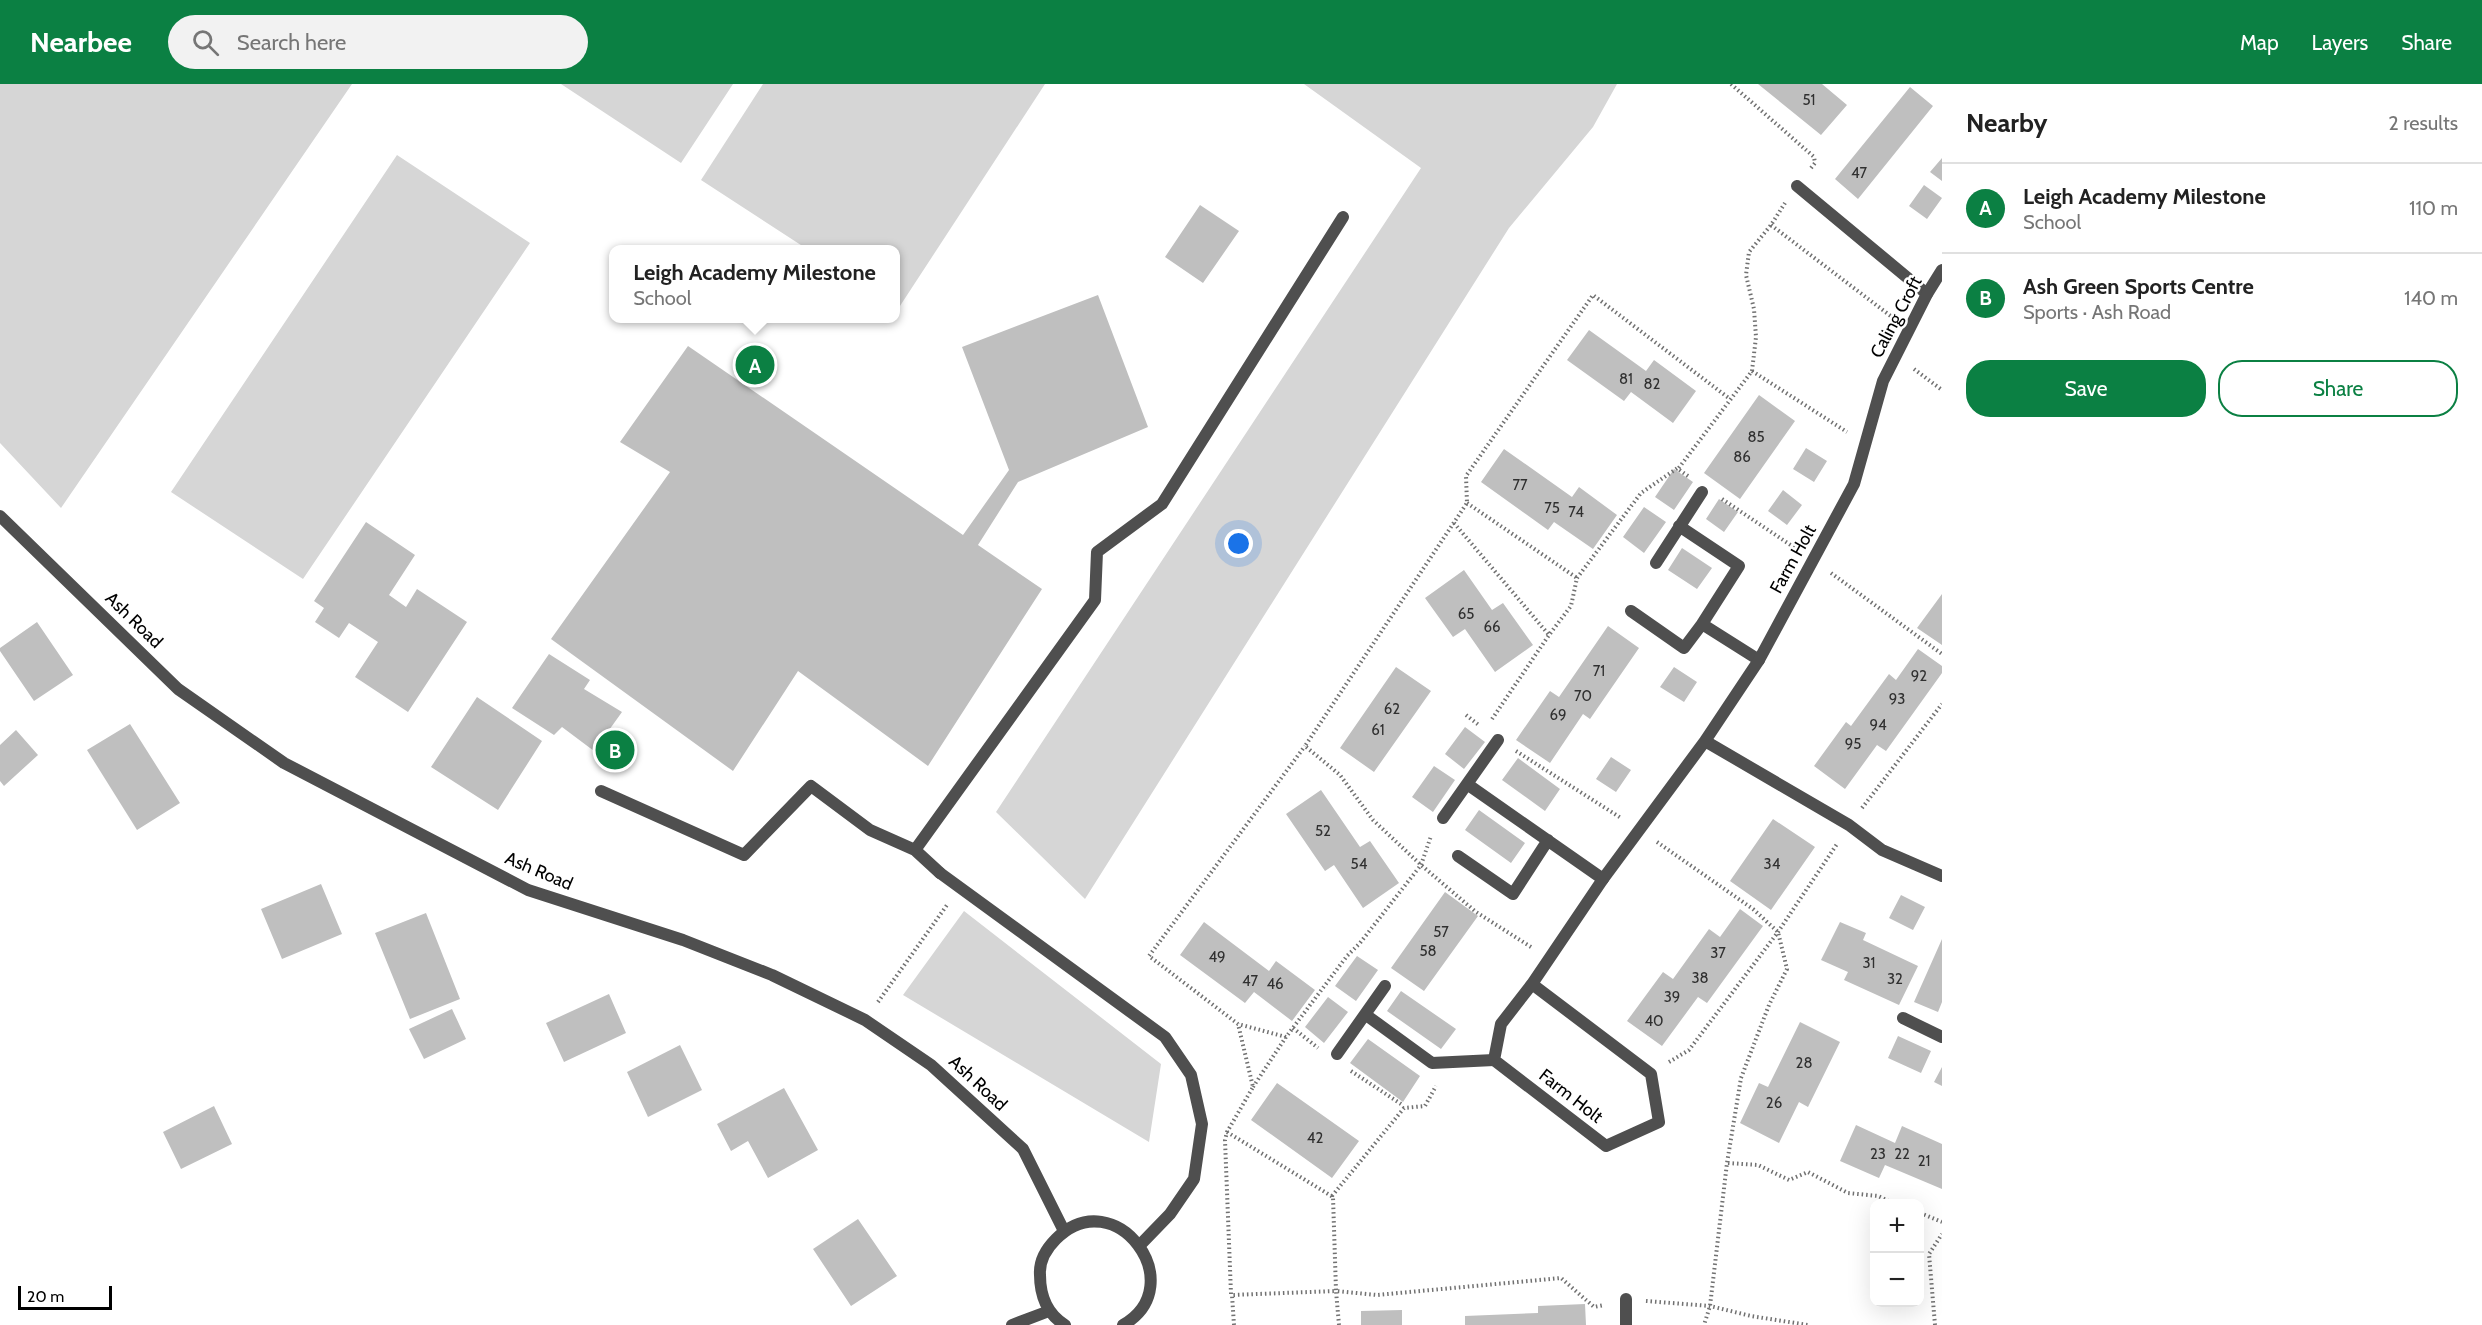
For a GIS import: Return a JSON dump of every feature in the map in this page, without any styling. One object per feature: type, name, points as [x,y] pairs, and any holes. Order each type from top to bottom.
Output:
[{"type":"street","points":[[1797,186],[1927,294]]},
{"type":"street","points":[[915,850],[1095,600],[1097,552],[1162,504],[1343,217]]},
{"type":"street","name":"Caling Croft","points":[[1883,381],[1927,294],[1942,270]]},
{"type":"street","name":"Farm Holt","points":[[1651,1074],[1659,1122],[1606,1146],[1494,1060],[1501,1024],[1532,984],[1603,879],[1705,741],[1759,660],[1854,484],[1883,381]]},
{"type":"street","points":[[1656,563],[1702,492]]},
{"type":"street","name":"Ash Road","points":[[0,516],[178,689],[284,763],[528,890],[683,940],[761,970],[865,1020],[932,1065],[1023,1149],[1064,1231]]},
{"type":"street","points":[[1631,611],[1684,648],[1740,566],[1679,526]]},
{"type":"street","points":[[1702,624],[1759,660]]},
{"type":"street","points":[[1443,818],[1498,740]]},
{"type":"street","points":[[1705,741],[1849,825],[1882,850],[1942,876]]},
{"type":"street","points":[[1467,784],[1603,879]]},
{"type":"street","points":[[601,790],[744,855],[811,786],[870,831],[915,850],[940,873],[1165,1037],[1191,1075],[1202,1124],[1194,1179],[1170,1214],[1140,1245]]},
{"type":"street","points":[[1458,856],[1513,894],[1548,840]]},
{"type":"street","points":[[1532,984],[1651,1074]]},
{"type":"street","points":[[1337,1054],[1385,986]]},
{"type":"street","points":[[1365,1016],[1432,1063],[1494,1060]]},
{"type":"street","points":[[1903,1018],[1942,1037]]},
{"type":"street","points":[[1065,1325],[1049,1311],[1040,1290],[1039,1268],[1048,1247],[1064,1231],[1084,1223],[1105,1222],[1125,1230],[1140,1245],[1148,1260],[1150,1277],[1148,1294],[1141,1309],[1123,1325]]},
{"type":"street","points":[[1626,1299],[1626,1325]]},
{"type":"street","points":[[1012,1325],[1049,1311]]},
{"type":"path","points":[[1485,730],[1571,606],[1577,578],[1641,493],[1679,468],[1752,370],[1756,337],[1754,309],[1746,275],[1749,252],[1815,163],[1814,157],[1731,84]]},
{"type":"path","points":[[1771,225],[1909,330]]},
{"type":"path","points":[[1286,1036],[1238,1024],[1149,956],[1305,746],[1454,523],[1467,503],[1466,476],[1593,295],[1730,399]]},
{"type":"path","points":[[1896,355],[1942,390]]},
{"type":"path","points":[[1752,370],[1865,444]]},
{"type":"path","points":[[1467,503],[1577,578]]},
{"type":"path","points":[[1454,523],[1549,635]]},
{"type":"path","points":[[1651,1074],[1689,1050],[1778,932],[1849,825],[1942,704]]},
{"type":"path","points":[[1466,716],[1498,740],[1639,830],[1753,909],[1778,932],[1787,969],[1769,1005],[1741,1078],[1727,1163],[1710,1306],[1704,1325]]},
{"type":"path","points":[[1305,746],[1340,776],[1373,820],[1421,865],[1476,912],[1549,958]]},
{"type":"path","points":[[1231,1294],[1225,1140],[1227,1132],[1286,1036],[1421,865],[1430,837],[1443,818]]},
{"type":"path","points":[[865,1020],[960,887]]},
{"type":"path","points":[[1238,1024],[1253,1087]]},
{"type":"path","points":[[1339,1325],[1332,1196],[1404,1108],[1425,1106],[1448,1062]]},
{"type":"path","points":[[1227,1132],[1332,1196]]},
{"type":"path","points":[[1727,1163],[1758,1165],[1789,1180],[1808,1172],[1848,1193],[1878,1196],[1885,1199]]},
{"type":"path","points":[[1924,1215],[1942,1222]]},
{"type":"path","points":[[1935,1325],[1929,1254],[1942,1234]]},
{"type":"path","points":[[1234,1325],[1232,1295],[1336,1291],[1377,1295],[1561,1278],[1594,1307],[1626,1299],[1710,1306],[1751,1316],[1809,1325]]},
{"type":"shaded area","points":[[0,84],[352,84],[61,508],[0,443]]},
{"type":"shaded area","points":[[561,84],[733,84],[681,163]]},
{"type":"shaded area","points":[[763,84],[1045,84],[900,306],[900,245],[801,245],[701,180]]},
{"type":"shaded area","points":[[1304,84],[1617,84],[1593,127],[1509,228],[1085,899],[996,812],[1421,168]]},
{"type":"shaded area","points":[[397,155],[530,243],[303,579],[171,492]]},
{"type":"shaded area","points":[[964,911],[1161,1064],[1149,1142],[903,995]]},
{"type":"building","points":[[1758,84],[1822,84],[1847,105],[1821,135]]},
{"type":"building","points":[[1910,87],[1933,106],[1858,199],[1835,179]]},
{"type":"building","points":[[1942,158],[1942,181],[1930,172]]},
{"type":"building","points":[[1924,185],[1942,198],[1927,219],[1909,206]]},
{"type":"building","points":[[1200,205],[1239,231],[1203,283],[1165,257]]},
{"type":"building","points":[[1098,295],[1148,427],[1018,482],[978,545],[1042,589],[928,766],[798,671],[733,771],[551,639],[670,472],[620,442],[688,346],[963,535],[1009,470],[962,347]]},
{"type":"building","points":[[1589,330],[1646,371],[1654,360],[1696,391],[1673,423],[1631,392],[1624,401],[1567,360]]},
{"type":"building","points":[[1759,395],[1795,421],[1740,499],[1704,473]]},
{"type":"building","points":[[1806,448],[1827,461],[1814,482],[1793,469]]},
{"type":"building","points":[[1504,449],[1572,497],[1579,487],[1617,515],[1593,549],[1554,522],[1548,530],[1481,482]]},
{"type":"building","points":[[1674,469],[1693,482],[1674,510],[1655,497]]},
{"type":"building","points":[[1783,490],[1802,505],[1787,525],[1768,511]]},
{"type":"building","points":[[1719,499],[1738,512],[1724,532],[1706,519]]},
{"type":"building","points":[[1644,507],[1666,522],[1644,553],[1623,537]]},
{"type":"building","points":[[366,522],[415,555],[389,595],[406,607],[417,589],[467,622],[408,712],[355,677],[378,642],[349,623],[339,638],[315,622],[324,608],[314,601]]},
{"type":"building","points":[[1682,548],[1712,568],[1697,589],[1668,570]]},
{"type":"building","points":[[1464,570],[1492,610],[1503,603],[1533,645],[1495,672],[1465,629],[1453,637],[1425,598]]},
{"type":"building","points":[[1942,594],[1942,645],[1917,628]]},
{"type":"building","points":[[37,622],[73,675],[34,701],[0,648]]},
{"type":"building","points":[[1608,626],[1639,648],[1590,719],[1583,714],[1550,763],[1516,740],[1550,691],[1559,697]]},
{"type":"building","points":[[1918,649],[1942,666],[1942,673],[1886,751],[1877,745],[1845,789],[1814,766],[1846,722],[1851,726],[1889,674],[1896,680]]},
{"type":"building","points":[[549,654],[590,680],[584,689],[622,712],[594,751],[562,727],[554,735],[512,708]]},
{"type":"building","points":[[1396,667],[1431,691],[1374,772],[1340,748]]},
{"type":"building","points":[[1674,667],[1697,682],[1684,702],[1660,687]]},
{"type":"building","points":[[477,697],[542,741],[498,810],[431,767]]},
{"type":"building","points":[[130,724],[180,803],[137,830],[87,750]]},
{"type":"building","points":[[1465,727],[1485,742],[1464,769],[1445,754]]},
{"type":"building","points":[[16,730],[38,755],[4,786],[0,781],[0,745]]},
{"type":"building","points":[[1611,757],[1631,770],[1616,792],[1596,779]]},
{"type":"building","points":[[1518,758],[1560,789],[1545,811],[1502,780]]},
{"type":"building","points":[[1434,766],[1455,780],[1433,812],[1412,797]]},
{"type":"building","points":[[1321,790],[1360,847],[1370,841],[1399,883],[1363,908],[1334,865],[1325,871],[1286,814]]},
{"type":"building","points":[[1479,810],[1525,843],[1511,863],[1465,830]]},
{"type":"building","points":[[1773,819],[1815,847],[1771,910],[1730,881]]},
{"type":"building","points":[[321,884],[342,934],[282,959],[261,909]]},
{"type":"building","points":[[1445,892],[1478,916],[1424,991],[1391,968]]},
{"type":"building","points":[[1901,895],[1925,907],[1913,930],[1889,918]]},
{"type":"building","points":[[1740,909],[1763,926],[1707,1003],[1698,997],[1662,1046],[1627,1021],[1663,972],[1673,979],[1709,929],[1720,937]]},
{"type":"building","points":[[426,913],[460,999],[410,1019],[375,933]]},
{"type":"building","points":[[1204,922],[1269,971],[1276,961],[1315,990],[1292,1021],[1254,992],[1245,1003],[1180,955]]},
{"type":"building","points":[[1840,922],[1866,933],[1863,940],[1918,966],[1899,1005],[1844,980],[1848,972],[1821,960]]},
{"type":"building","points":[[1942,939],[1942,1002],[1938,1012],[1914,1002]]},
{"type":"building","points":[[1357,956],[1378,970],[1356,1001],[1335,986]]},
{"type":"building","points":[[1401,991],[1456,1029],[1441,1049],[1387,1011]]},
{"type":"building","points":[[609,994],[626,1033],[564,1062],[546,1023]]},
{"type":"building","points":[[1328,997],[1348,1012],[1324,1043],[1305,1027]]},
{"type":"building","points":[[452,1009],[466,1039],[424,1059],[409,1029]]},
{"type":"building","points":[[1800,1022],[1840,1042],[1808,1107],[1799,1102],[1779,1143],[1740,1123],[1759,1083],[1768,1087]]},
{"type":"building","points":[[1898,1036],[1931,1051],[1921,1073],[1888,1058]]},
{"type":"building","points":[[1368,1039],[1420,1076],[1403,1102],[1350,1063]]},
{"type":"building","points":[[680,1045],[702,1090],[648,1117],[627,1072]]},
{"type":"building","points":[[1942,1067],[1942,1086],[1934,1082]]},
{"type":"building","points":[[1277,1083],[1359,1141],[1332,1178],[1251,1120]]},
{"type":"building","points":[[784,1088],[818,1150],[768,1178],[748,1141],[731,1151],[717,1124]]},
{"type":"building","points":[[214,1106],[232,1144],[181,1169],[163,1132]]},
{"type":"building","points":[[1856,1125],[1895,1143],[1902,1126],[1942,1144],[1942,1189],[1885,1165],[1879,1178],[1840,1161]]},
{"type":"building","points":[[858,1219],[897,1276],[851,1306],[813,1249]]},
{"type":"building","points":[[1585,1304],[1586,1325],[1465,1325],[1465,1316],[1538,1313],[1538,1306]]},
{"type":"building","points":[[1402,1310],[1402,1325],[1361,1325],[1361,1311]]},
{"type":"place","name":"Leigh Academy Milestone","points":[[755,365]]},
{"type":"place","name":"Ash Green Sports Centre","points":[[615,750]]}]
